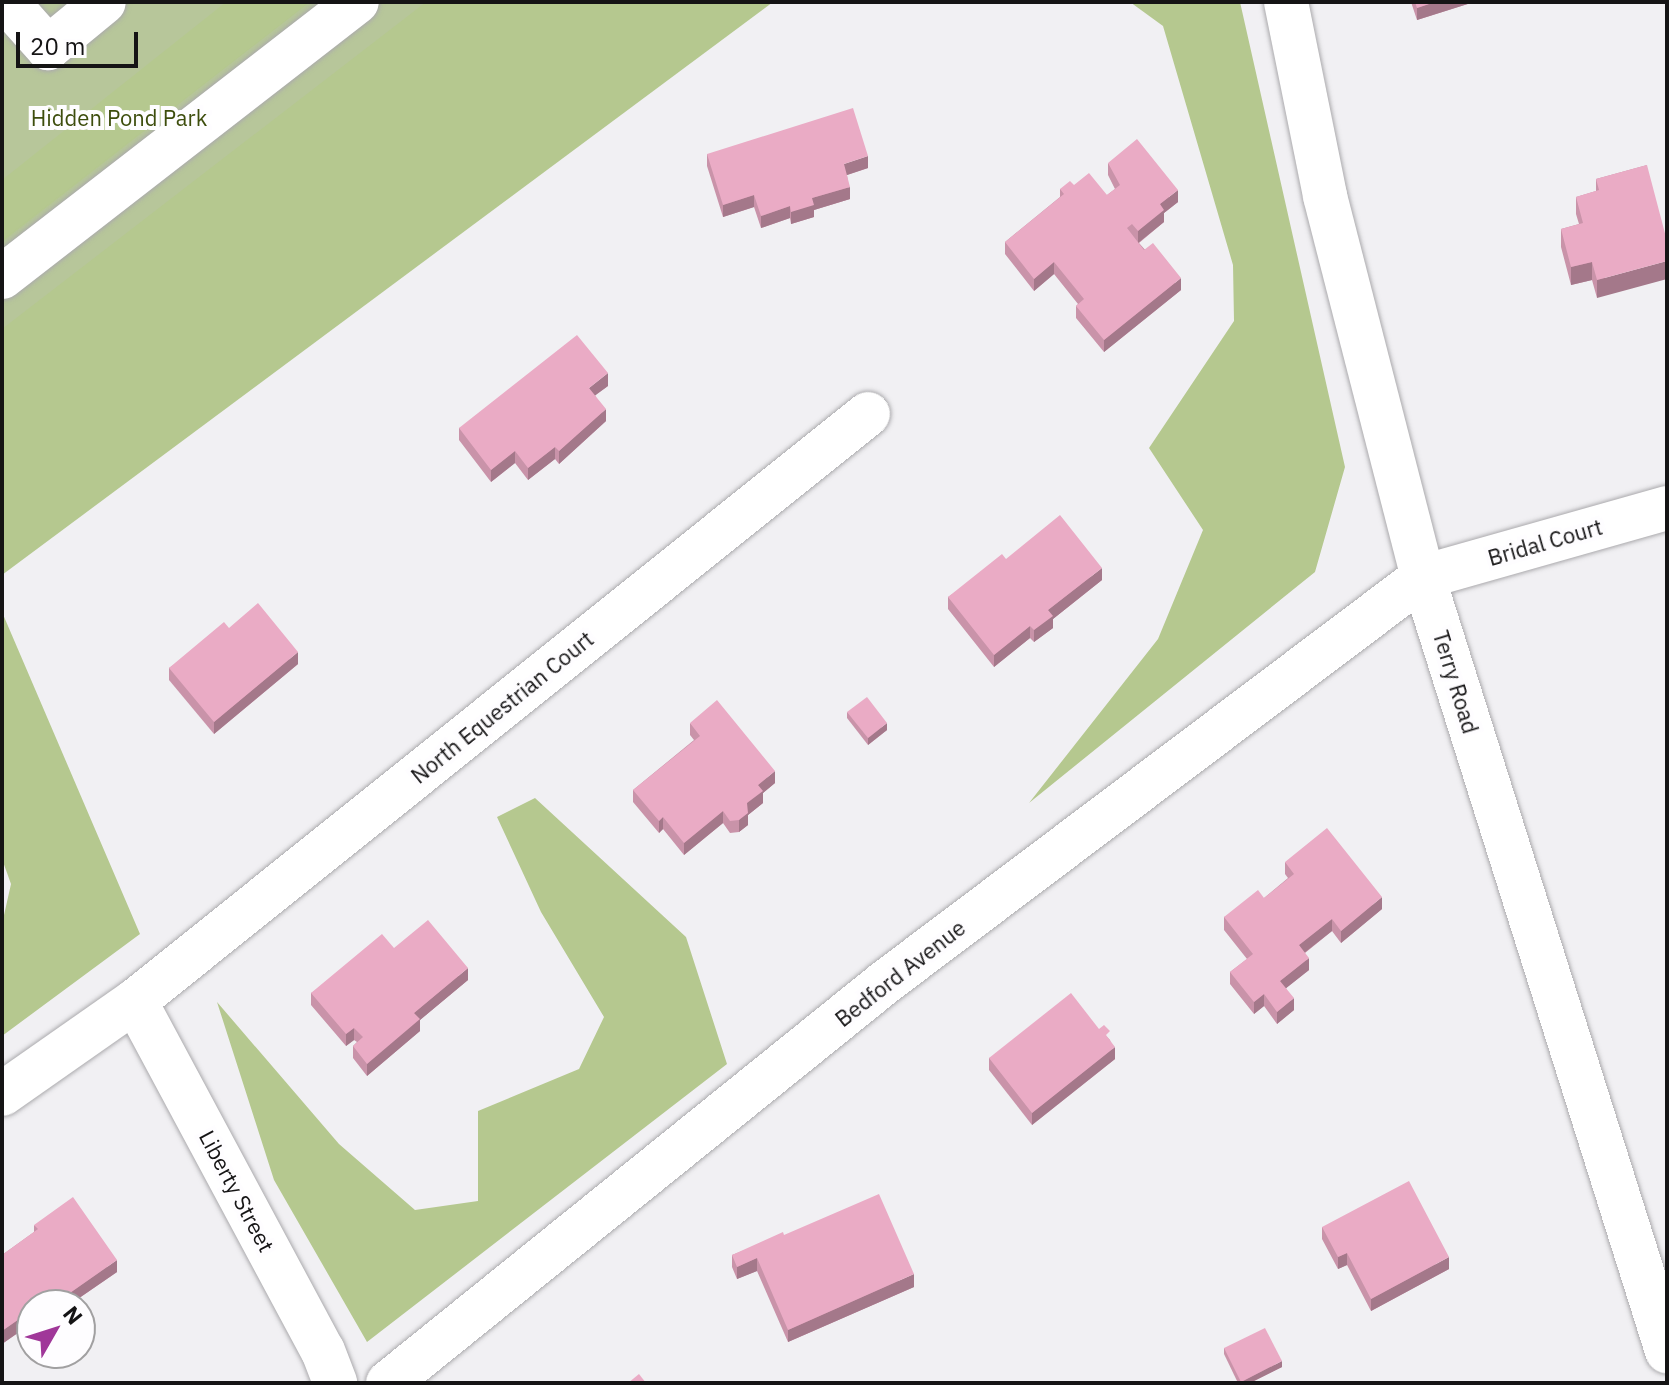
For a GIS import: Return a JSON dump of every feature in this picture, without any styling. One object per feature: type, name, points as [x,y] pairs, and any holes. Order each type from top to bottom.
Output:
[{"type":"street","points":[[7,2],[48,48],[104,2]]},
{"type":"street","points":[[2,277],[357,2]]},
{"type":"street","name":"Terry Road","points":[[1286,2],[1325,196],[1423,577],[1667,1351]]},
{"type":"street","name":"North Equestrian Court","points":[[2,1094],[135,1001],[868,414]]},
{"type":"street","name":"Bridal Court","points":[[1423,577],[1667,508]]},
{"type":"street","name":"Bedford Avenue","points":[[388,1383],[884,983],[1423,577]]},
{"type":"street","name":"Liberty Street","points":[[135,1001],[323,1351],[335,1383]]},
{"type":"green space","name":"Hidden Pond Park","points":[[2,2],[464,2],[2,354]]},
{"type":"green space","points":[[226,2],[310,2],[2,242],[2,180]]},
{"type":"green space","points":[[426,2],[773,2],[2,575],[2,329]]},
{"type":"green space","points":[[1130,2],[1240,2],[1345,467],[1315,572],[1029,803],[1158,639],[1203,530],[1149,448],[1234,321],[1233,265],[1163,26]]},
{"type":"green space","points":[[2,612],[140,934],[2,1036],[2,924],[11,884],[2,859]]},
{"type":"green space","points":[[535,798],[686,937],[727,1064],[367,1342],[274,1180],[217,1002],[339,1144],[415,1210],[478,1201],[478,1111],[579,1069],[604,1017],[541,912],[497,817]]},
{"type":"building","points":[[1415,2],[1435,2],[1417,8]]},
{"type":"building","points":[[853,108],[868,156],[844,164],[850,187],[812,198],[814,205],[791,212],[790,206],[761,216],[754,195],[723,205],[707,154]]},
{"type":"building","points":[[1137,139],[1178,190],[1160,204],[1164,210],[1138,231],[1132,224],[1127,228],[1144,250],[1153,243],[1181,278],[1104,340],[1076,306],[1084,299],[1054,262],[1034,279],[1005,242],[1064,194],[1060,189],[1070,181],[1074,185],[1089,173],[1107,195],[1120,185],[1108,163]]},
{"type":"building","points":[[1647,165],[1667,241],[1667,261],[1597,280],[1592,262],[1571,267],[1561,229],[1583,223],[1576,197],[1599,190],[1596,179]]},
{"type":"building","points":[[577,335],[608,373],[589,388],[606,409],[559,451],[555,447],[528,468],[515,451],[491,470],[459,428]]},
{"type":"building","points":[[1060,515],[1102,568],[1048,610],[1053,616],[1034,630],[1030,626],[994,655],[948,597],[1002,554],[1006,559]]},
{"type":"building","points":[[258,603],[298,652],[214,722],[169,668],[224,622],[229,628]]},
{"type":"building","points":[[867,697],[887,723],[868,738],[847,712]]},
{"type":"building","points":[[717,700],[775,771],[758,785],[763,791],[747,803],[748,813],[739,820],[730,821],[723,811],[684,843],[663,817],[659,821],[633,790],[700,736],[690,723]]},
{"type":"building","points":[[1327,828],[1382,897],[1341,931],[1332,919],[1299,945],[1309,958],[1280,981],[1294,998],[1277,1012],[1264,994],[1254,1002],[1230,972],[1253,954],[1224,917],[1258,890],[1264,898],[1294,874],[1285,862]]},
{"type":"building","points":[[428,920],[468,968],[414,1013],[420,1019],[367,1064],[353,1046],[363,1037],[354,1028],[346,1034],[311,993],[382,934],[394,948]]},
{"type":"building","points":[[1071,993],[1099,1029],[1104,1025],[1110,1031],[1106,1035],[1115,1047],[1032,1113],[989,1058]]},
{"type":"building","points":[[1409,1181],[1449,1257],[1371,1299],[1347,1253],[1338,1257],[1322,1227]]},
{"type":"building","points":[[879,1194],[914,1274],[788,1330],[757,1258],[737,1267],[732,1255]]},
{"type":"building","points":[[73,1197],[117,1260],[76,1289],[16,1289],[16,1321],[2,1331],[2,1255],[38,1229],[34,1225]]},
{"type":"building","points":[[1265,1328],[1282,1361],[1241,1382],[1224,1348]]},
{"type":"building","points":[[639,1374],[646,1383],[628,1383]]}]
